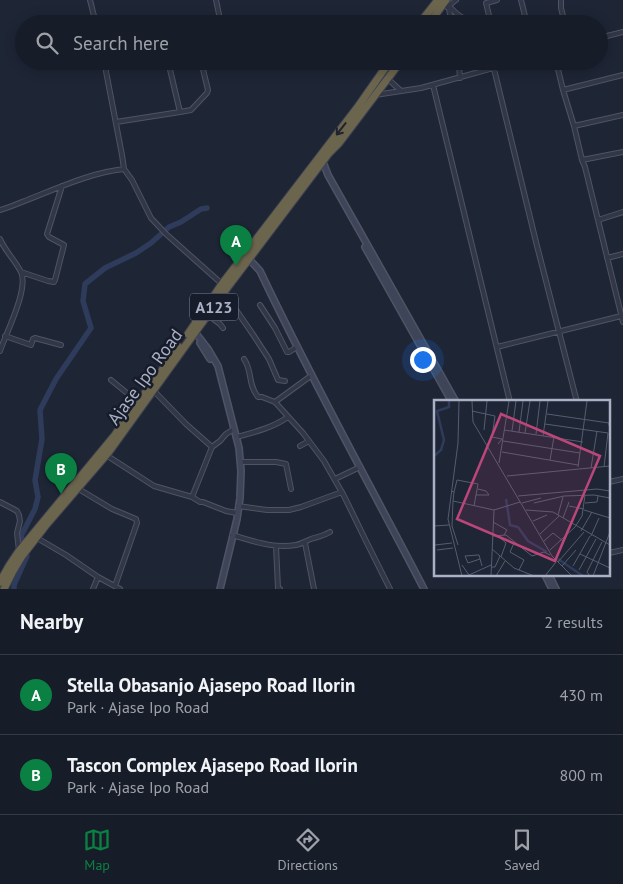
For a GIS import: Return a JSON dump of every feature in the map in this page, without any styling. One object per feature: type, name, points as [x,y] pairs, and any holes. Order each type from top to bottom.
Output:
[{"type":"highway","points":[[430,15],[445,3]]},
{"type":"highway","points":[[435,15],[445,3]]},
{"type":"highway","name":"Ajase Ipo Road","points":[[4,589],[28,540],[106,455],[224,286],[384,70]]},
{"type":"highway","name":"Ajase Ipo Road","points":[[0,582],[9,566],[37,538],[77,488],[138,403],[208,315],[221,296],[224,286],[249,258],[329,153],[339,144],[394,70]]},
{"type":"street","points":[[90,0],[94,15]]},
{"type":"street","points":[[216,0],[219,15]]},
{"type":"street","points":[[445,3],[456,0]]},
{"type":"street","points":[[489,15],[486,3],[497,0]]},
{"type":"street","points":[[521,0],[525,15]]},
{"type":"street","points":[[561,0],[563,15]]},
{"type":"street","points":[[445,3],[451,15]]},
{"type":"street","points":[[445,3],[458,15]]},
{"type":"street","points":[[608,36],[623,32]]},
{"type":"street","points":[[106,70],[124,169],[132,180],[151,218],[224,286]]},
{"type":"street","points":[[170,70],[180,112]]},
{"type":"street","points":[[116,122],[191,110],[208,90],[203,70]]},
{"type":"street","points":[[459,70],[460,78]]},
{"type":"street","points":[[375,95],[433,85],[487,70]]},
{"type":"street","points":[[495,70],[576,400]]},
{"type":"street","points":[[558,70],[585,167],[623,322]]},
{"type":"street","points":[[563,90],[623,75]]},
{"type":"street","points":[[388,78],[401,91]]},
{"type":"street","points":[[433,85],[510,400]]},
{"type":"street","points":[[574,126],[623,114]]},
{"type":"street","points":[[582,160],[623,152]]},
{"type":"street","points":[[322,162],[455,400]]},
{"type":"street","points":[[0,210],[93,175],[124,169]]},
{"type":"street","points":[[317,169],[327,177],[451,400]]},
{"type":"street","points":[[21,272],[48,281],[54,282],[55,280],[64,245],[47,234],[62,186]]},
{"type":"street","points":[[598,220],[623,212]]},
{"type":"street","points":[[0,239],[2,245],[21,272],[23,284],[0,351]]},
{"type":"street","points":[[0,252],[2,245]]},
{"type":"street","points":[[607,258],[623,254]]},
{"type":"street","points":[[249,258],[260,271],[332,416],[424,589]]},
{"type":"street","points":[[221,296],[234,307],[252,332],[269,359],[278,380],[285,381]]},
{"type":"street","points":[[260,304],[287,352],[297,347]]},
{"type":"street","points":[[208,315],[220,324],[222,328]]},
{"type":"street","points":[[497,347],[622,316]]},
{"type":"street","points":[[193,332],[210,360],[224,389],[226,403],[237,437],[240,462],[240,498],[220,589]]},
{"type":"street","points":[[3,339],[31,345],[35,338],[61,345]]},
{"type":"street","points":[[244,359],[250,368],[250,383],[258,397],[275,402],[309,441],[335,479],[390,589]]},
{"type":"street","points":[[275,402],[312,375]]},
{"type":"street","points":[[111,380],[138,403]]},
{"type":"street","points":[[153,390],[186,424],[212,447]]},
{"type":"street","points":[[237,437],[259,432],[280,423],[288,417]]},
{"type":"street","points":[[192,497],[212,447],[234,429]]},
{"type":"street","points":[[300,446],[309,441]]},
{"type":"street","points":[[106,455],[154,486],[192,497],[200,502],[226,511],[237,513]]},
{"type":"street","points":[[240,462],[276,462],[286,464],[291,489]]},
{"type":"street","points":[[335,479],[360,467]]},
{"type":"street","points":[[610,482],[623,479]]},
{"type":"street","points":[[77,488],[112,509],[136,519],[137,523],[115,586]]},
{"type":"street","points":[[238,506],[267,510],[289,510],[342,492]]},
{"type":"street","points":[[0,502],[19,514],[20,520],[17,533],[23,552]]},
{"type":"street","points":[[232,535],[276,546],[305,543],[330,532]]},
{"type":"street","points":[[37,538],[120,589]]},
{"type":"street","points":[[305,543],[314,589]]},
{"type":"street","points":[[276,546],[278,588],[280,589]]},
{"type":"street","points":[[610,553],[623,550]]},
{"type":"street","points":[[546,576],[552,589]]},
{"type":"street","points":[[550,576],[556,589]]},
{"type":"street","points":[[93,589],[98,577]]},
{"type":"waterway","points":[[14,589],[27,556],[21,536],[35,509],[38,497],[35,480],[42,439],[40,410],[56,379],[91,328],[83,301],[85,284],[105,268],[136,253],[151,243],[169,227],[181,222],[201,209],[207,208]]},
{"type":"place","name":"Stella Obasanjo Ajasepo Road Ilorin","points":[[236,266]]},
{"type":"place","name":"Tascon Complex Ajasepo Road Ilorin","points":[[61,494]]}]
